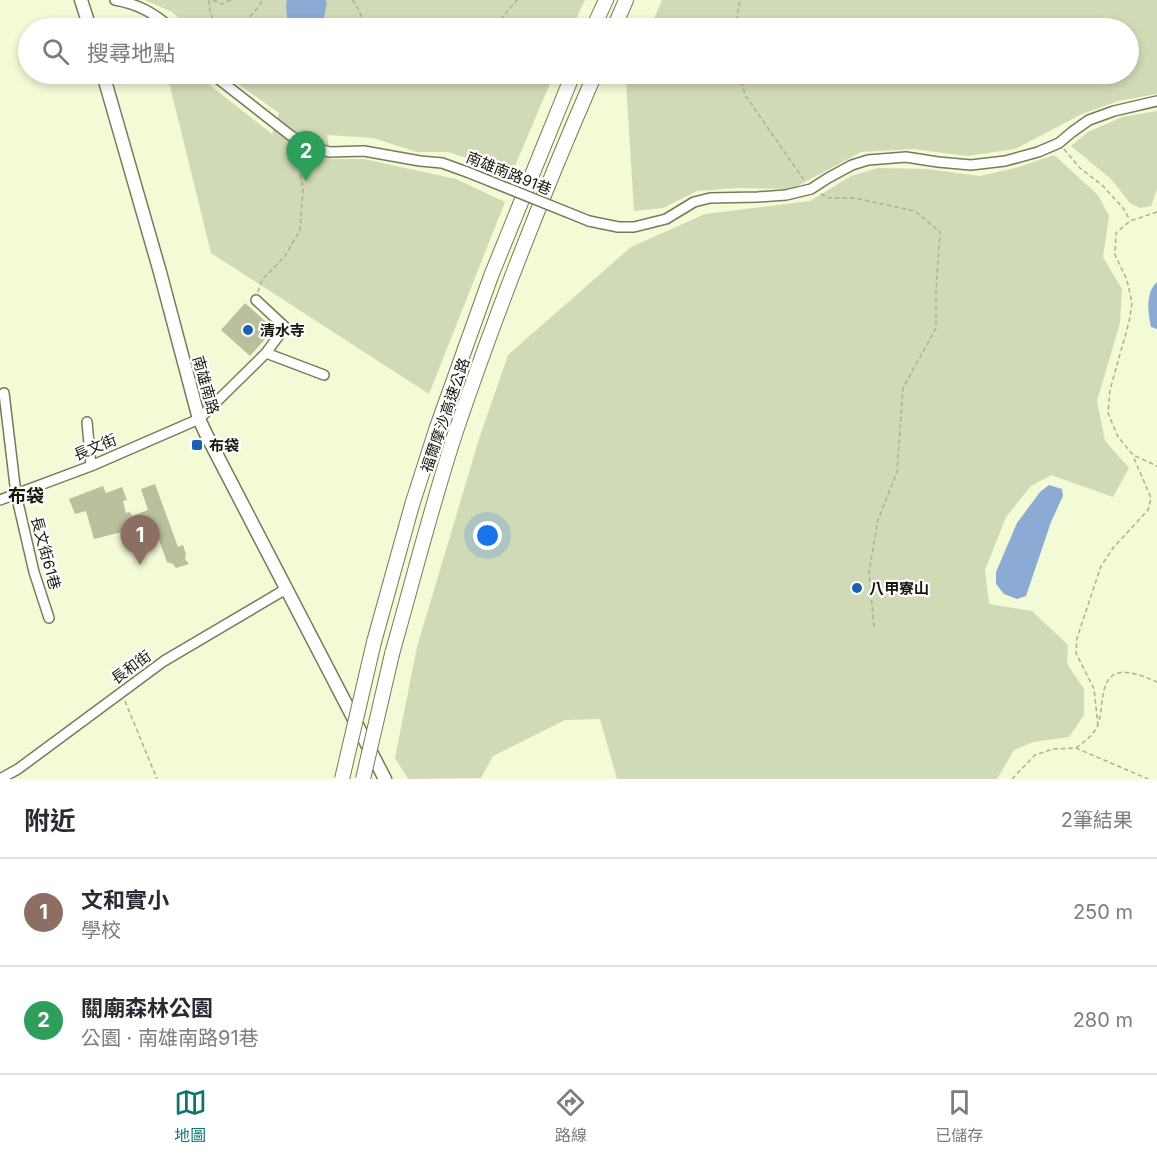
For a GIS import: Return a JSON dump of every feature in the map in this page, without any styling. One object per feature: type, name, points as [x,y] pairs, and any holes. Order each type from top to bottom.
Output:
[{"type":"highway","points":[[598,18],[606,0]]},
{"type":"highway","points":[[618,18],[626,0]]},
{"type":"highway","name":"福爾摩沙高速公路","points":[[342,779],[374,642],[436,427],[491,276],[569,84]]},
{"type":"highway","name":"福爾摩沙高速公路","points":[[363,779],[392,654],[431,512],[456,432],[508,286],[591,84]]},
{"type":"main road","points":[[82,0],[87,18]]},
{"type":"main road","name":"南雄南路","points":[[106,84],[199,419],[385,779]]},
{"type":"street","points":[[115,0],[131,3],[158,18]]},
{"type":"street","name":"南雄南路91巷","points":[[225,84],[309,147],[330,152],[364,151],[442,163],[590,221],[618,228],[634,227],[666,219],[694,202],[710,198],[786,195],[811,189],[852,165],[868,160],[906,157],[970,165],[1005,161],[1038,152],[1059,143],[1089,120],[1114,111],[1157,101]]},
{"type":"street","points":[[199,419],[266,353],[285,327],[256,300]]},
{"type":"street","points":[[266,353],[324,375]]},
{"type":"street","name":"長文街61巷","points":[[3,393],[16,494],[34,572],[49,618]]},
{"type":"street","name":"長文街","points":[[0,500],[91,466],[199,419]]},
{"type":"street","points":[[87,422],[91,466]]},
{"type":"street","name":"長和街","points":[[0,779],[164,661],[286,589]]},
{"type":"path","points":[[209,0],[212,18]]},
{"type":"path","points":[[213,0],[221,4],[231,0]]},
{"type":"path","points":[[249,18],[262,0]]},
{"type":"path","points":[[352,0],[362,18]]},
{"type":"path","points":[[502,18],[517,0]]},
{"type":"path","points":[[737,18],[740,0]]},
{"type":"path","points":[[742,84],[745,95],[811,189],[829,198],[854,198],[915,211],[940,232],[936,328],[903,388],[897,472],[878,520],[869,572],[874,627]]},
{"type":"path","points":[[256,300],[262,280],[285,256],[300,230],[303,189],[298,157],[290,135]]},
{"type":"path","points":[[1059,143],[1080,168],[1103,186],[1123,208],[1130,221]]},
{"type":"path","points":[[1098,726],[1094,688],[1076,653],[1077,638],[1101,566],[1113,548],[1148,510],[1151,498],[1133,455],[1118,437],[1108,413],[1110,390],[1132,303],[1127,280],[1115,255],[1116,233],[1130,221],[1157,212]]},
{"type":"path","points":[[1133,455],[1157,466]]},
{"type":"path","points":[[1076,748],[1098,726],[1105,684],[1113,675],[1130,672],[1157,682]]},
{"type":"path","points":[[121,692],[158,779]]},
{"type":"path","points":[[1012,779],[1035,755],[1053,749],[1076,748],[1148,779]]},
{"type":"green space","points":[[145,0],[585,0],[577,18],[179,18],[172,12]]},
{"type":"green space","points":[[662,0],[1157,0],[1157,94],[1118,101],[1082,114],[1015,149],[967,156],[913,149],[861,152],[792,189],[738,188],[697,191],[663,208],[634,211],[626,84],[1139,84],[1139,18],[654,18]]},
{"type":"green space","points":[[169,84],[209,84],[272,134],[279,113],[238,84],[550,84],[512,173],[448,152],[417,152],[373,138],[327,135],[330,159],[364,159],[456,179],[505,202],[429,394],[211,253]]},
{"type":"green space","points":[[1157,111],[1157,189],[1151,206],[1140,208],[1130,203],[1111,179],[1071,146],[1088,132],[1122,117]]},
{"type":"green space","points":[[1054,155],[1098,195],[1109,216],[1103,257],[1122,289],[1120,323],[1097,401],[1105,441],[1129,468],[1113,497],[1051,475],[1031,486],[1006,517],[985,570],[989,604],[1032,611],[1068,645],[1067,664],[1084,689],[1084,715],[1069,737],[1033,742],[1014,750],[997,779],[617,779],[600,719],[565,720],[493,756],[481,778],[408,779],[395,758],[417,647],[479,439],[508,355],[631,247],[705,214],[810,201],[851,176],[878,168],[927,169],[980,176],[1019,167]]},
{"type":"water","points":[[287,0],[325,0],[327,2],[324,18],[287,18]]},
{"type":"water","points":[[1157,282],[1157,329],[1151,327],[1148,303]]},
{"type":"water","points":[[1049,485],[1062,489],[1063,496],[1051,522],[1026,596],[1017,599],[1004,594],[996,584],[996,572],[1017,523],[1040,492]]},
{"type":"building","name":"清水寺","points":[[245,303],[274,329],[250,356],[221,330]]},
{"type":"building","points":[[155,484],[178,547],[183,545],[185,559],[189,564],[176,568],[167,562],[155,530],[125,540],[122,532],[94,539],[86,511],[75,514],[69,499],[103,486],[106,493],[122,487],[127,500],[123,501],[126,513],[130,512],[132,516],[148,510],[141,489]]},
{"type":"place","name":"關廟森林公園","points":[[306,181]]},
{"type":"place","name":"清水寺","points":[[248,330]]},
{"type":"place","name":"布袋","points":[[197,445]]},
{"type":"place","name":"文和實小","points":[[140,565]]},
{"type":"place","name":"八甲寮山","points":[[857,588]]},
{"type":"district","name":"布袋","points":[[26,495]]}]
